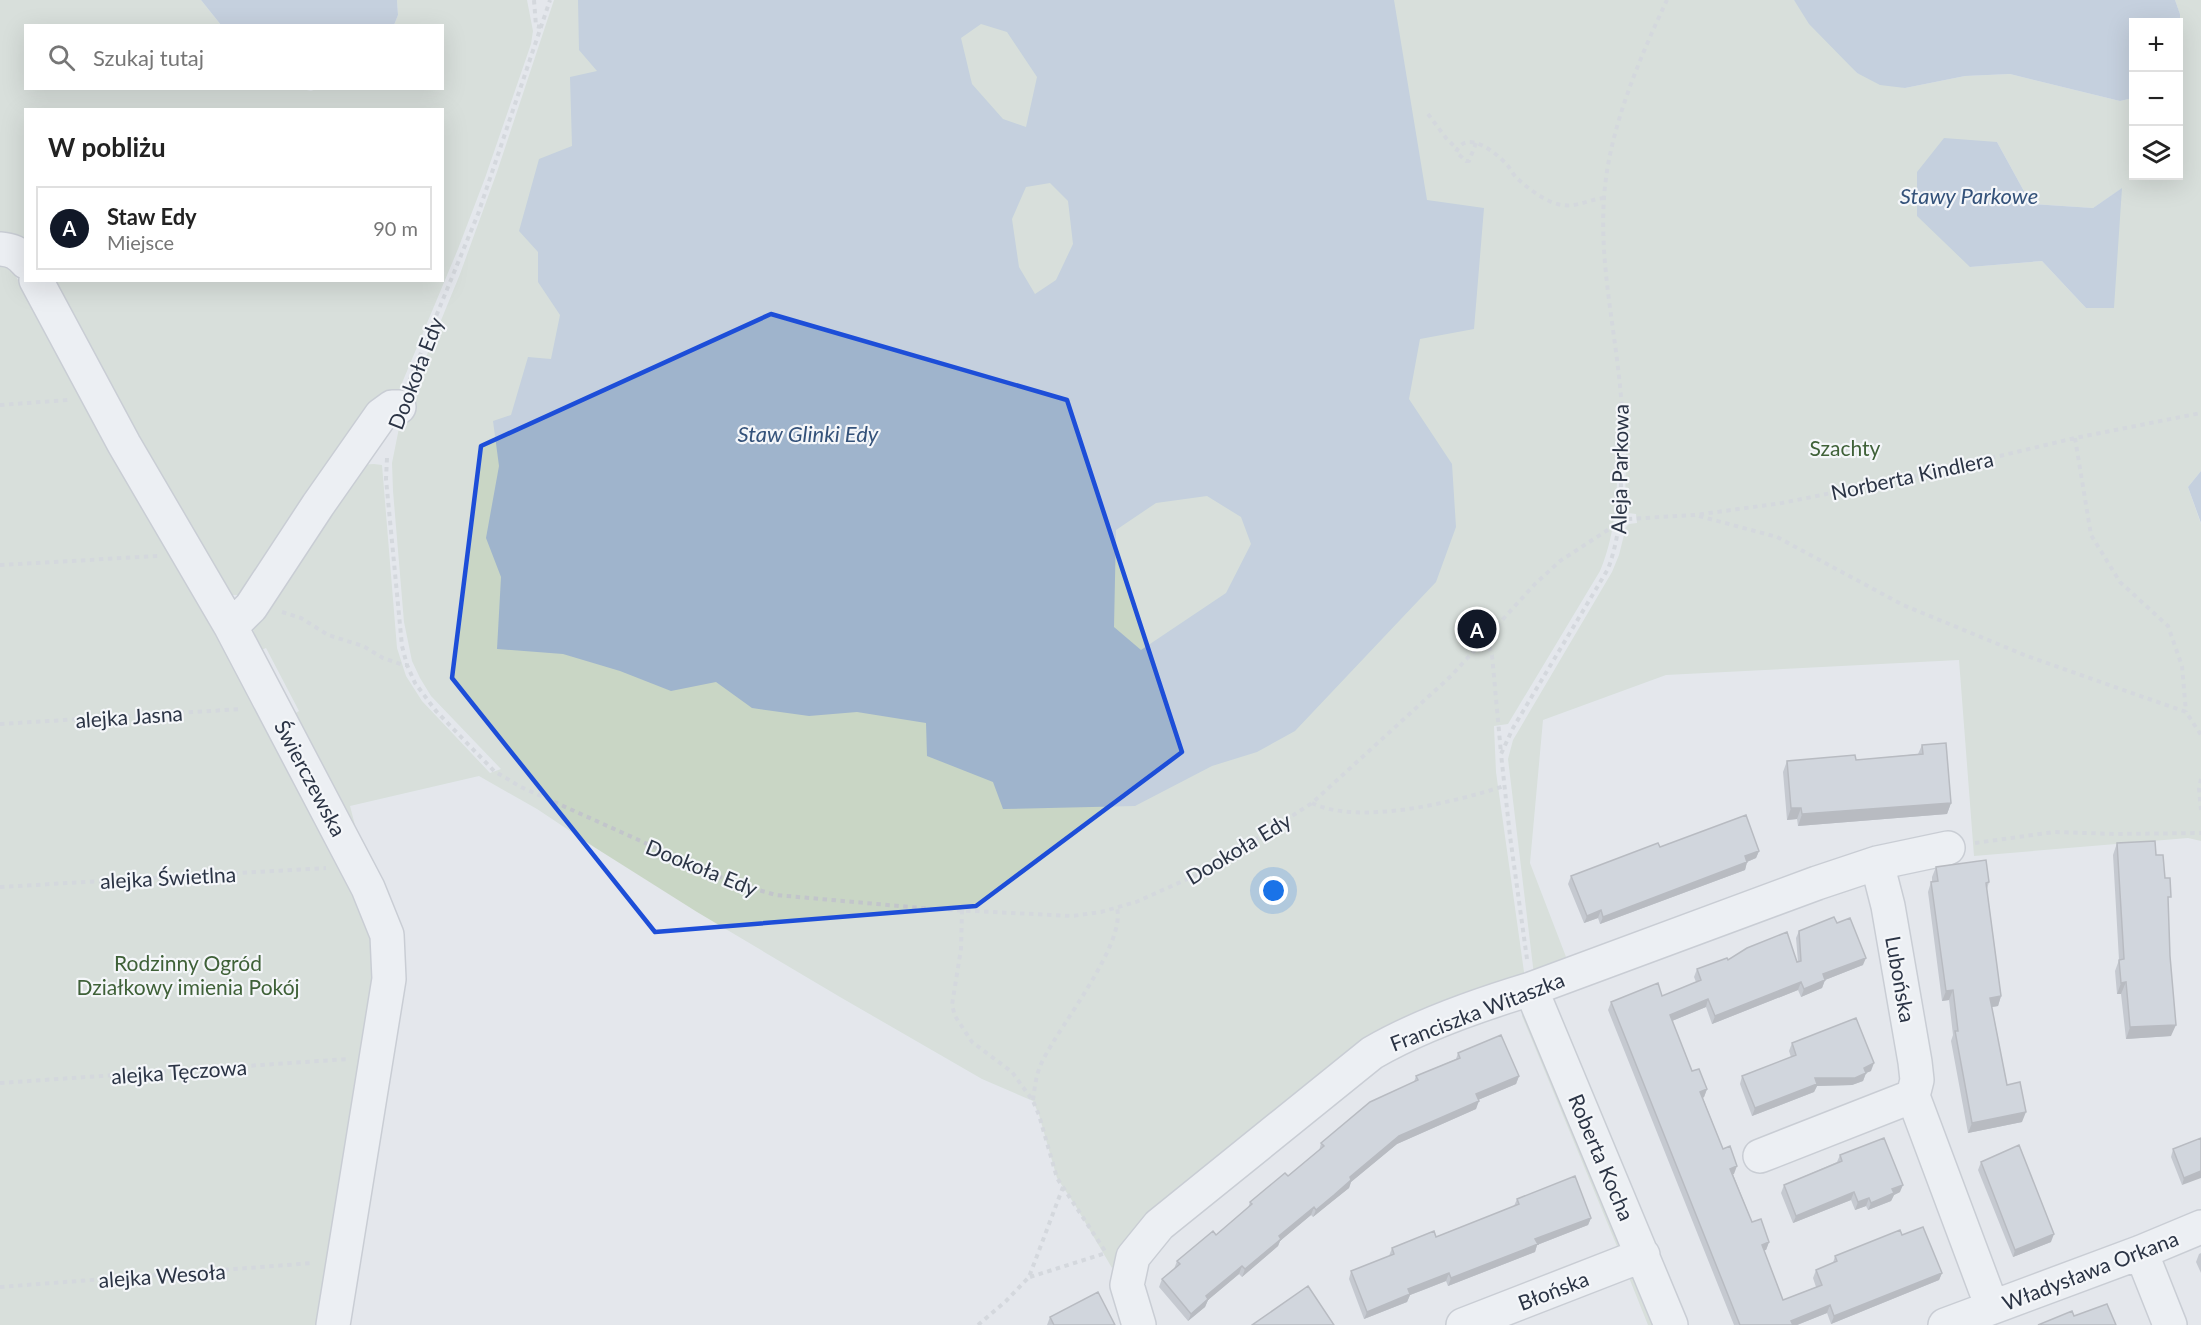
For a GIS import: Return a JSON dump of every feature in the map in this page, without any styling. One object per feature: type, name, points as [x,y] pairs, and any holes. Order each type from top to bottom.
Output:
[{"type":"street","points":[[0,249],[11,250],[24,259]]},
{"type":"street","name":"Świerczewska","points":[[37,282],[124,444],[241,617],[368,888],[387,935],[388,979],[333,1325]]},
{"type":"street","points":[[241,617],[381,415],[392,406],[399,407]]},
{"type":"street","name":"Franciszka Witaszka","points":[[1139,1325],[1127,1286],[1133,1257],[1159,1225],[1361,1062],[1402,1037],[1494,1000],[1531,989],[1817,883],[1877,863],[1948,848]]},
{"type":"street","name":"Lubońska","points":[[1877,863],[1888,906],[1915,1062],[1917,1080],[1913,1096],[1992,1307]]},
{"type":"street","name":"Roberta Kocha","points":[[1531,989],[1644,1255],[1671,1325]]},
{"type":"street","points":[[1760,1156],[1913,1096]]},
{"type":"street","name":"Władysława Orkana","points":[[1945,1325],[2141,1252],[2201,1227]]},
{"type":"street","points":[[2141,1252],[2170,1325]]},
{"type":"street","name":"Błońska","points":[[1463,1325],[1644,1255]]},
{"type":"path","points":[[534,0],[536,26],[541,27]]},
{"type":"path","name":"Dookoła Edy","points":[[399,407],[478,214],[550,0]]},
{"type":"path","name":"Aleja Parkowa","points":[[1531,989],[1501,754],[1512,728],[1608,569],[1617,545],[1620,522],[1622,411],[1605,261],[1604,198],[1614,132],[1652,32],[1667,0]]},
{"type":"path","points":[[1428,114],[1457,149],[1456,152],[1460,157],[1469,161],[1476,142]]},
{"type":"path","points":[[1457,149],[1465,142],[1476,142],[1497,155],[1516,178],[1529,189],[1551,202],[1561,205],[1578,205],[1604,198]]},
{"type":"path","points":[[0,405],[69,400]]},
{"type":"path","name":"Norberta Kindlera","points":[[1620,522],[1627,519],[1695,515],[1793,501],[1916,476],[2075,438],[2201,413]]},
{"type":"path","points":[[2075,438],[2091,535],[2120,582],[2168,626],[2182,666],[2186,712],[2201,735]]},
{"type":"path","name":"Dookoła Edy","points":[[388,452],[386,479],[402,646],[407,665],[415,683],[436,711],[494,771],[521,787],[661,852],[734,883],[776,895],[1047,916],[1072,916],[1117,908],[1136,902],[1212,868],[1312,803],[1451,676],[1535,584],[1560,561],[1620,522]]},
{"type":"path","points":[[1695,515],[1777,537],[1903,605],[2027,656],[2186,712]]},
{"type":"path","points":[[0,565],[170,555]]},
{"type":"path","points":[[241,617],[274,610],[301,618],[328,635],[348,640],[383,658],[407,665]]},
{"type":"path","points":[[1486,638],[1492,655],[1501,754]]},
{"type":"path","name":"alejka Jasna","points":[[0,724],[246,709]]},
{"type":"path","points":[[2201,779],[2199,789],[2201,810]]},
{"type":"path","points":[[1312,803],[1326,810],[1379,812],[1425,806],[1504,786]]},
{"type":"path","points":[[1948,848],[2054,832],[2201,833]]},
{"type":"path","name":"alejka Świetlna","points":[[0,887],[336,867]]},
{"type":"path","points":[[1033,1101],[1036,1076],[1042,1061],[1099,968],[1114,938],[1118,919],[1117,908]]},
{"type":"path","points":[[962,910],[961,949],[952,1005],[955,1016],[972,1042],[1012,1072],[1033,1101],[1057,1178],[1127,1286]]},
{"type":"path","name":"alejka Tęczowa","points":[[0,1083],[358,1059]]},
{"type":"path","points":[[978,1325],[1029,1277],[1062,1187]]},
{"type":"path","points":[[1029,1277],[1106,1252]]},
{"type":"path","name":"alejka Wesoła","points":[[0,1287],[324,1263]]},
{"type":"highlighted area","points":[[771,314],[1067,400],[1182,752],[976,906],[655,932],[452,678],[481,446]]},
{"type":"green space","points":[[0,0],[201,0],[220,24],[24,24],[24,90],[311,91],[444,90],[444,24],[394,24],[398,15],[397,0],[527,0],[533,31],[531,44],[458,249],[397,395],[242,595],[228,595],[44,282],[444,282],[444,108],[24,108],[24,250],[0,240]]},
{"type":"green space","name":"Szachty","points":[[554,0],[1794,0],[1857,73],[1905,88],[1965,76],[2010,74],[2120,101],[2129,99],[2129,180],[2183,180],[2183,18],[2180,18],[2175,0],[2201,0],[2201,471],[2188,487],[2201,524],[2201,841],[2188,838],[1974,856],[1959,660],[1666,675],[1543,720],[1530,863],[1568,962],[1534,975],[1508,759],[1513,740],[1612,572],[1626,527],[1637,523],[1636,514],[1628,513],[1625,507],[1627,410],[1618,411],[1615,513],[1612,533],[1600,571],[1508,724],[1494,726],[1496,772],[1525,979],[1440,1014],[1139,1230],[1112,1268],[1057,1178],[1033,1101],[982,1079],[840,997],[697,912],[537,809],[479,776],[350,806],[365,864],[288,718],[299,711],[266,648],[259,651],[253,626],[359,465],[382,465],[397,648],[406,676],[422,701],[490,773],[501,769],[431,696],[412,661],[404,622],[393,491],[392,463],[401,418],[460,274],[497,172]],"holes":[[[1997,142],[2031,204],[2093,208],[2121,189],[2086,308],[2042,261],[1970,267]]]},
{"type":"green space","name":"Rodzinny Ogród Działkowy imienia Pokój","points":[[7,261],[225,635],[380,939],[322,1325],[0,1325],[0,266]]},
{"type":"green space","points":[[1523,1011],[1627,1238],[1621,1256],[1522,1016]]},
{"type":"green space","points":[[1628,1275],[1633,1275],[1662,1325],[1648,1325]]},
{"type":"water","points":[[201,0],[397,0],[398,15],[394,24],[220,24]]},
{"type":"water","name":"Staw Glinki Edy","points":[[578,0],[1394,0],[1427,200],[1484,208],[1474,329],[1420,339],[1409,399],[1452,464],[1456,527],[1436,582],[1295,731],[1257,752],[1212,766],[1135,806],[1003,809],[993,782],[927,756],[926,723],[857,712],[809,716],[752,708],[716,682],[671,691],[620,671],[563,654],[497,649],[501,577],[486,538],[499,466],[493,421],[511,415],[528,357],[551,359],[560,315],[538,282],[538,252],[519,231],[539,159],[572,146],[570,77],[597,71],[579,50]],"holes":[[[981,24],[1007,32],[1037,77],[1026,127],[1003,119],[972,84],[961,38]],[[1050,183],[1068,201],[1073,244],[1056,280],[1035,294],[1019,267],[1012,219],[1026,187]],[[1207,496],[1241,517],[1251,544],[1226,593],[1141,650],[1114,627],[1116,530],[1156,503]]]},
{"type":"water","points":[[1794,0],[2175,0],[2180,14],[2180,18],[2129,18],[2129,99],[2120,101],[2010,74],[1965,76],[1905,88],[1880,85],[1857,73],[1809,24]]},
{"type":"water","name":"Stawy Parkowe","points":[[1944,138],[1997,142],[2031,204],[2093,208],[2122,188],[2114,308],[2086,308],[2042,261],[1970,267],[1917,216],[1917,172]]},
{"type":"water","points":[[2201,471],[2201,523],[2188,487]]},
{"type":"building","points":[[1946,743],[1951,803],[1802,814],[1801,808],[1791,808],[1787,761],[1855,755],[1856,760],[1923,754],[1922,745]]},
{"type":"building","points":[[1746,815],[1759,851],[1745,856],[1747,862],[1603,917],[1601,910],[1587,916],[1571,876],[1658,843],[1660,847]]},
{"type":"building","points":[[2155,841],[2156,855],[2163,855],[2165,878],[2170,878],[2171,897],[2168,897],[2170,956],[2176,1025],[2130,1027],[2126,982],[2121,983],[2119,960],[2124,959],[2117,843]]},
{"type":"building","points":[[1986,860],[1989,882],[1986,883],[2001,996],[1990,998],[2007,1085],[2020,1082],[2026,1112],[1972,1123],[1955,1031],[1958,1031],[1953,990],[1946,991],[1931,882],[1938,881],[1936,867]]},
{"type":"building","points":[[1834,917],[1837,923],[1850,918],[1866,958],[1823,974],[1825,980],[1804,989],[1801,982],[1715,1016],[1708,999],[1670,1015],[1692,1071],[1699,1069],[1707,1089],[1700,1092],[1723,1149],[1730,1146],[1737,1166],[1730,1169],[1752,1222],[1761,1219],[1769,1242],[1762,1245],[1783,1300],[1822,1285],[1816,1270],[1837,1261],[1835,1256],[1900,1230],[1902,1235],[1923,1227],[1942,1273],[1834,1316],[1830,1305],[1791,1321],[1793,1325],[1740,1325],[1611,1002],[1658,983],[1662,996],[1701,980],[1697,969],[1727,958],[1728,960],[1747,948],[1787,932],[1797,962],[1801,961],[1799,931]]},
{"type":"building","points":[[1856,1018],[1874,1063],[1864,1068],[1866,1073],[1855,1078],[1815,1078],[1817,1084],[1755,1108],[1742,1076],[1796,1055],[1792,1043]]},
{"type":"building","points":[[1501,1035],[1519,1076],[1476,1094],[1479,1101],[1399,1136],[1350,1177],[1351,1180],[1316,1210],[1314,1207],[1279,1236],[1281,1239],[1245,1269],[1242,1266],[1206,1296],[1208,1299],[1191,1314],[1162,1279],[1180,1264],[1177,1261],[1213,1231],[1216,1235],[1252,1204],[1250,1202],[1285,1173],[1288,1176],[1324,1146],[1321,1143],[1370,1102],[1418,1080],[1416,1076],[1460,1058],[1458,1053]]},
{"type":"building","points":[[1884,1138],[1903,1185],[1892,1189],[1894,1193],[1871,1203],[1869,1198],[1858,1202],[1854,1192],[1796,1216],[1784,1185],[1842,1161],[1840,1155]]},
{"type":"building","points":[[2201,1138],[2201,1171],[2184,1178],[2173,1149]]},
{"type":"building","points":[[2019,1145],[2054,1234],[2015,1250],[1981,1162]]},
{"type":"building","points":[[1575,1176],[1591,1218],[1535,1239],[1538,1244],[1451,1278],[1449,1273],[1408,1289],[1410,1294],[1367,1312],[1351,1271],[1394,1254],[1392,1248],[1434,1231],[1436,1237],[1519,1204],[1517,1199]]},
{"type":"building","points":[[1308,1286],[1334,1325],[1252,1325]]},
{"type":"building","points":[[1098,1292],[1115,1325],[1054,1325],[1050,1317]]},
{"type":"building","points":[[2107,1304],[2116,1325],[2038,1325],[2072,1311],[2074,1316]]},
{"type":"place","name":"Staw Edy","points":[[1477,629]]}]
